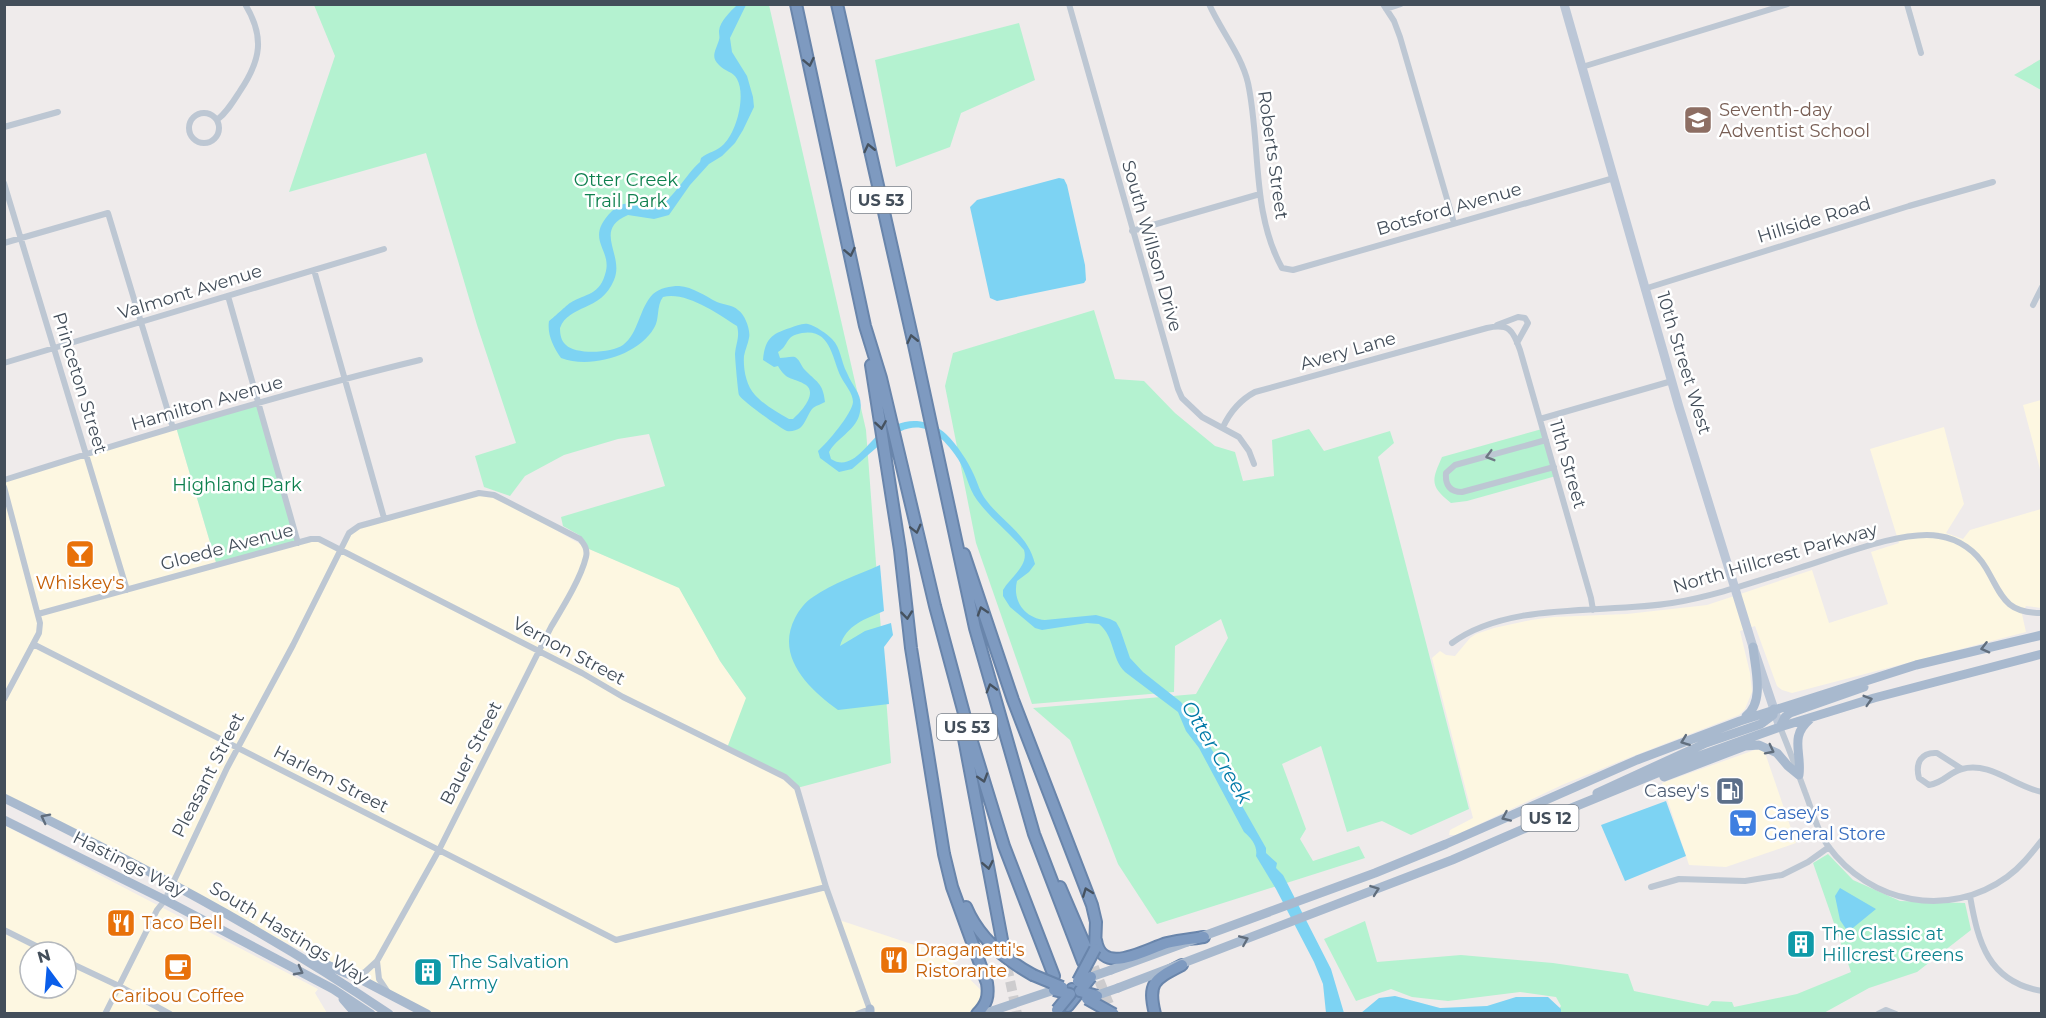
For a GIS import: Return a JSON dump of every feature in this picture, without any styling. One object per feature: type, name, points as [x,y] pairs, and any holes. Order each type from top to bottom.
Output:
[{"type":"highway","name":"US 53","points":[[796,4],[865,326],[955,684],[1005,846],[1054,976]]},
{"type":"highway","name":"US 53","points":[[837,4],[975,628],[1018,782],[1051,881],[1083,962]]},
{"type":"highway","points":[[877,377],[911,648],[940,833],[952,887],[987,983],[987,998],[983,1008],[977,1014]]},
{"type":"highway","points":[[944,487],[997,656],[1092,905],[1096,922],[1092,946],[1075,992]]},
{"type":"highway","points":[[955,684],[1003,945]]},
{"type":"highway","points":[[1018,782],[1049,862],[1092,946],[1100,953],[1108,958],[1118,959],[1164,943],[1204,937]]},
{"type":"highway","points":[[940,833],[963,902],[989,943],[1005,958],[1033,975],[1075,992],[1114,1014]]},
{"type":"highway","points":[[1155,1014],[1151,999],[1152,986],[1158,978],[1182,965]]},
{"type":"highway","points":[[1059,1011],[1091,977]]},
{"type":"main road","name":"US 12","points":[[1091,977],[1204,937],[1446,844],[1597,777],[1740,721],[1916,666],[2042,634]]},
{"type":"main road","points":[[1740,721],[1752,712],[1756,703],[1753,647]]},
{"type":"main road","name":"US 12","points":[[983,1014],[1036,997],[1118,988],[1452,860],[1699,756],[1812,717],[1930,682],[2042,654]]},
{"type":"main road","points":[[1780,727],[1790,713],[1860,689],[1916,666]]},
{"type":"main road","points":[[1574,807],[1605,788],[1706,743],[1761,724],[1773,715],[1774,709]]},
{"type":"main road","points":[[1799,775],[1798,735],[1803,725],[1812,717]]},
{"type":"main road","points":[[1596,798],[1626,791],[1752,745],[1772,749],[1799,775]]},
{"type":"main road","name":"Hastings Way","points":[[4,798],[171,884]]},
{"type":"main road","name":"Hastings Way","points":[[4,820],[165,900],[333,989]]},
{"type":"main road","name":"South Hastings Way","points":[[171,884],[339,979],[389,1014]]},
{"type":"main road","points":[[286,948],[354,976],[427,1014]]},
{"type":"main road","points":[[333,989],[356,1014]]},
{"type":"main road","name":"South Hastings Way","points":[[333,989],[370,1014]]},
{"type":"main road","name":"US 12","points":[[1059,1011],[1075,992]]},
{"type":"street","points":[[217,120],[225,114],[248,80],[257,57],[256,26],[245,4]]},
{"type":"street","name":"South Willson Drive","points":[[1069,4],[1178,389],[1187,403],[1202,417],[1232,432],[1244,443],[1254,464]]},
{"type":"street","name":"Roberts Street","points":[[1209,4],[1230,39],[1247,80],[1254,125],[1260,194],[1272,252],[1281,268],[1293,270]]},
{"type":"street","points":[[1401,4],[1385,7],[1400,37],[1454,223]]},
{"type":"street","name":"10th Street West","points":[[1564,4],[1644,289],[1734,589],[1780,727]]},
{"type":"street","points":[[1757,4],[1760,13]]},
{"type":"street","points":[[1582,67],[1788,4]]},
{"type":"street","points":[[1907,4],[1921,53]]},
{"type":"street","points":[[4,127],[57,112]]},
{"type":"street","points":[[208,114],[217,120],[219,132],[212,140],[198,141],[191,134],[190,123],[197,115],[208,114]]},
{"type":"street","name":"Botsford Avenue","points":[[1293,270],[1614,178]]},
{"type":"street","name":"Hillside Road","points":[[1644,289],[1993,182]]},
{"type":"street","name":"Princeton Street","points":[[4,183],[127,590]]},
{"type":"street","points":[[1132,231],[1260,194]]},
{"type":"street","points":[[4,243],[108,213],[173,428]]},
{"type":"street","name":"Valmont Avenue","points":[[4,363],[384,249]]},
{"type":"street","points":[[314,270],[384,519],[353,529],[339,550]]},
{"type":"street","points":[[2033,305],[2042,286]]},
{"type":"street","points":[[228,296],[298,543]]},
{"type":"street","name":"Avery Lane","points":[[1223,428],[1232,411],[1247,396],[1255,392],[1496,326],[1518,317],[1526,318],[1528,323],[1517,343]]},
{"type":"street","name":"Avery Lane","points":[[1496,326],[1509,329]]},
{"type":"street","name":"11th Street","points":[[1509,329],[1515,336],[1540,419],[1593,610]]},
{"type":"street","name":"Hamilton Avenue","points":[[4,480],[258,403],[420,360]]},
{"type":"street","points":[[1540,419],[1672,381]]},
{"type":"street","points":[[1546,440],[1455,465],[1446,473],[1448,485],[1452,490],[1462,492],[1554,467]]},
{"type":"street","points":[[4,487],[40,622],[39,633],[4,699]]},
{"type":"street","name":"Bauer Street","points":[[354,976],[364,972],[377,961],[439,850],[570,594],[587,555],[586,547],[580,539],[494,495],[479,493],[384,519]]},
{"type":"street","name":"North Hillcrest Parkway","points":[[1452,642],[1467,632],[1504,620],[1540,614],[1637,608],[1734,589],[1904,537],[1928,534],[1949,538],[1970,549],[1980,560],[2007,602],[2022,610],[2042,613]]},
{"type":"street","name":"Gloede Avenue","points":[[38,614],[298,543],[319,539],[339,550]]},
{"type":"street","name":"Vernon Street","points":[[339,550],[582,673],[623,697],[785,777],[797,788],[826,887]]},
{"type":"street","name":"Pleasant Street","points":[[105,1014],[157,910],[165,900],[238,748],[339,550]]},
{"type":"street","name":"Harlem Street","points":[[33,644],[616,940],[826,887]]},
{"type":"street","points":[[1780,727],[1818,827],[1829,848],[1860,879],[1879,890],[1895,896],[1930,900],[1954,900],[1971,896],[2006,879],[2028,858],[2041,840]]},
{"type":"street","points":[[1962,769],[1942,782],[1929,785],[1919,778],[1917,763],[1927,754],[1937,753],[1962,769],[1983,769],[2042,792]]},
{"type":"street","points":[[1651,887],[1679,879],[1745,880],[1782,875],[1829,848]]},
{"type":"street","points":[[826,887],[870,1012],[857,1014]]},
{"type":"street","points":[[1971,896],[1983,949],[1992,963],[2011,981],[2042,991]]},
{"type":"street","points":[[4,930],[24,940]]},
{"type":"street","points":[[377,961],[379,979],[390,994]]},
{"type":"street","points":[[78,967],[170,1014]]},
{"type":"street","points":[[1878,1014],[1886,1010],[1896,1014]]},
{"type":"shaded area","points":[[2042,400],[2041,473],[2023,405]]},
{"type":"shaded area","points":[[176,427],[217,566],[317,539],[339,550],[349,533],[384,518],[479,493],[494,495],[589,549],[679,587],[720,661],[746,698],[785,777],[797,788],[839,920],[945,955],[985,994],[977,1010],[972,1014],[427,1013],[198,899],[5,798],[4,480]]},
{"type":"shaded area","points":[[1944,427],[1964,504],[1946,533],[1963,539],[1970,530],[2041,509],[2041,608],[2026,606],[2022,614],[2026,632],[1792,693],[1777,686],[1755,626],[1740,631],[1752,692],[1745,709],[1739,715],[1562,785],[1456,835],[1449,835],[1450,830],[1473,818],[1432,658],[1440,651],[1446,655],[1455,656],[1476,634],[1531,620],[1627,614],[1707,605],[1812,570],[1829,623],[1888,604],[1871,552],[1899,543],[1870,449]]},
{"type":"shaded area","points":[[1763,747],[1796,843],[1726,867],[1689,865],[1662,783]]},
{"type":"shaded area","points":[[4,825],[318,989],[315,993],[327,1013],[5,1013]]},
{"type":"green space","name":"Otter Creek Trail Park","points":[[314,5],[769,5],[866,430],[891,763],[797,788],[785,777],[727,748],[746,698],[720,661],[679,588],[589,549],[579,535],[563,526],[561,517],[665,486],[649,434],[618,439],[564,455],[525,476],[510,496],[484,487],[475,456],[516,443],[477,325],[426,153],[289,192],[335,56]]},
{"type":"green space","points":[[1019,23],[1035,80],[961,113],[950,147],[896,167],[875,60]]},
{"type":"green space","points":[[2041,59],[2041,90],[2014,75]]},
{"type":"green space","points":[[1094,310],[1115,379],[1144,381],[1175,413],[1215,446],[1235,452],[1243,481],[1274,476],[1272,440],[1309,429],[1324,451],[1390,431],[1394,443],[1378,457],[1469,809],[1411,835],[1382,821],[1347,832],[1321,746],[1282,764],[1306,829],[1300,839],[1313,861],[1359,846],[1365,858],[1157,924],[1118,864],[1070,740],[1033,708],[1196,694],[1228,638],[1221,619],[1175,646],[1174,692],[1032,704],[976,543],[945,386],[953,353]]},
{"type":"green space","name":"Highland Park","points":[[258,403],[298,543],[217,566],[176,427]]},
{"type":"green space","points":[[1542,429],[1556,476],[1467,501],[1451,503],[1436,487],[1434,482],[1436,472],[1442,457]]},
{"type":"green space","points":[[1828,854],[1853,880],[1900,901],[1965,903],[1971,930],[1917,972],[1869,988],[1822,1014],[1556,1013],[1561,1006],[1556,997],[1520,992],[1448,1001],[1412,997],[1391,989],[1356,1001],[1324,939],[1365,921],[1377,962],[1461,955],[1553,963],[1628,974],[1634,991],[1708,1006],[1712,1001],[1732,1002],[1734,1007],[1797,994],[1851,972],[1813,863]]},
{"type":"water","points":[[737,5],[746,5],[730,38],[732,52],[747,76],[754,107],[743,130],[735,143],[722,156],[709,164],[690,185],[669,215],[654,219],[628,215],[612,228],[611,236],[616,261],[614,280],[601,298],[564,320],[560,328],[563,342],[571,348],[586,352],[618,348],[632,334],[653,294],[669,287],[684,287],[741,312],[749,331],[744,361],[749,387],[762,402],[789,419],[793,419],[807,403],[809,389],[806,385],[788,377],[778,366],[774,367],[763,360],[767,342],[778,333],[806,324],[818,328],[832,339],[861,403],[857,421],[829,452],[831,459],[838,462],[852,460],[879,434],[902,423],[921,422],[943,431],[972,470],[986,500],[1021,537],[1032,554],[1035,564],[1017,581],[1016,588],[1018,602],[1026,612],[1045,620],[1096,615],[1116,622],[1130,658],[1143,672],[1181,702],[1192,718],[1199,718],[1199,728],[1228,777],[1266,848],[1266,853],[1277,863],[1276,868],[1283,875],[1331,969],[1344,1013],[1326,1013],[1323,984],[1314,962],[1256,856],[1253,842],[1244,832],[1199,748],[1186,731],[1178,712],[1125,672],[1117,660],[1108,635],[1099,624],[1087,623],[1042,630],[1035,628],[1010,607],[1003,596],[1003,590],[1024,561],[1024,550],[977,500],[961,464],[944,441],[930,431],[918,428],[905,430],[892,436],[852,469],[839,472],[820,458],[818,451],[844,421],[853,402],[852,395],[841,377],[825,340],[812,333],[796,334],[778,352],[780,358],[795,357],[818,383],[824,395],[825,402],[813,408],[800,428],[790,431],[770,420],[739,395],[735,354],[737,326],[692,300],[682,297],[663,297],[659,304],[654,328],[647,338],[625,353],[599,361],[586,362],[561,358],[558,354],[550,336],[549,321],[570,303],[592,293],[600,285],[607,263],[599,236],[604,221],[612,211],[625,204],[652,208],[664,203],[701,158],[722,146],[733,131],[739,113],[740,86],[736,77],[721,67],[714,56],[721,24]]},
{"type":"water","points":[[1059,178],[1064,179],[1067,185],[1085,265],[1086,280],[1084,283],[997,301],[990,298],[970,207],[977,200]]},
{"type":"water","points":[[880,565],[884,611],[863,620],[852,628],[840,646],[865,631],[891,623],[893,635],[884,647],[889,704],[838,710],[816,692],[798,671],[789,646],[790,632],[798,612],[810,599],[837,583]]},
{"type":"water","points":[[1666,801],[1686,856],[1625,881],[1601,825]]},
{"type":"water","points":[[1840,888],[1876,909],[1848,932],[1840,920],[1835,896]]},
{"type":"water","points":[[1395,996],[1440,1008],[1487,1006],[1516,997],[1548,997],[1561,1009],[1561,1013],[1361,1013],[1379,998]]},
{"type":"tunnel","points":[[1004,952],[1017,1014]]},
{"type":"tunnel","points":[[1088,953],[1113,1014]]},
{"type":"place","name":"Seventh-day Adventist School","points":[[1698,120]]},
{"type":"place","name":"Whiskey's","points":[[80,554]]},
{"type":"place","name":"Casey's","points":[[1730,791]]},
{"type":"place","name":"Casey's General Store","points":[[1743,823]]},
{"type":"place","name":"Taco Bell","points":[[121,923]]},
{"type":"place","name":"The Classic at Hillcrest Greens","points":[[1801,944]]},
{"type":"place","name":"Draganetti's Ristorante","points":[[894,960]]},
{"type":"place","name":"Caribou Coffee","points":[[178,967]]},
{"type":"place","name":"The Salvation Army","points":[[428,972]]},
{"type":"water label","name":"Otter Creek","points":[[1217,752]]}]
